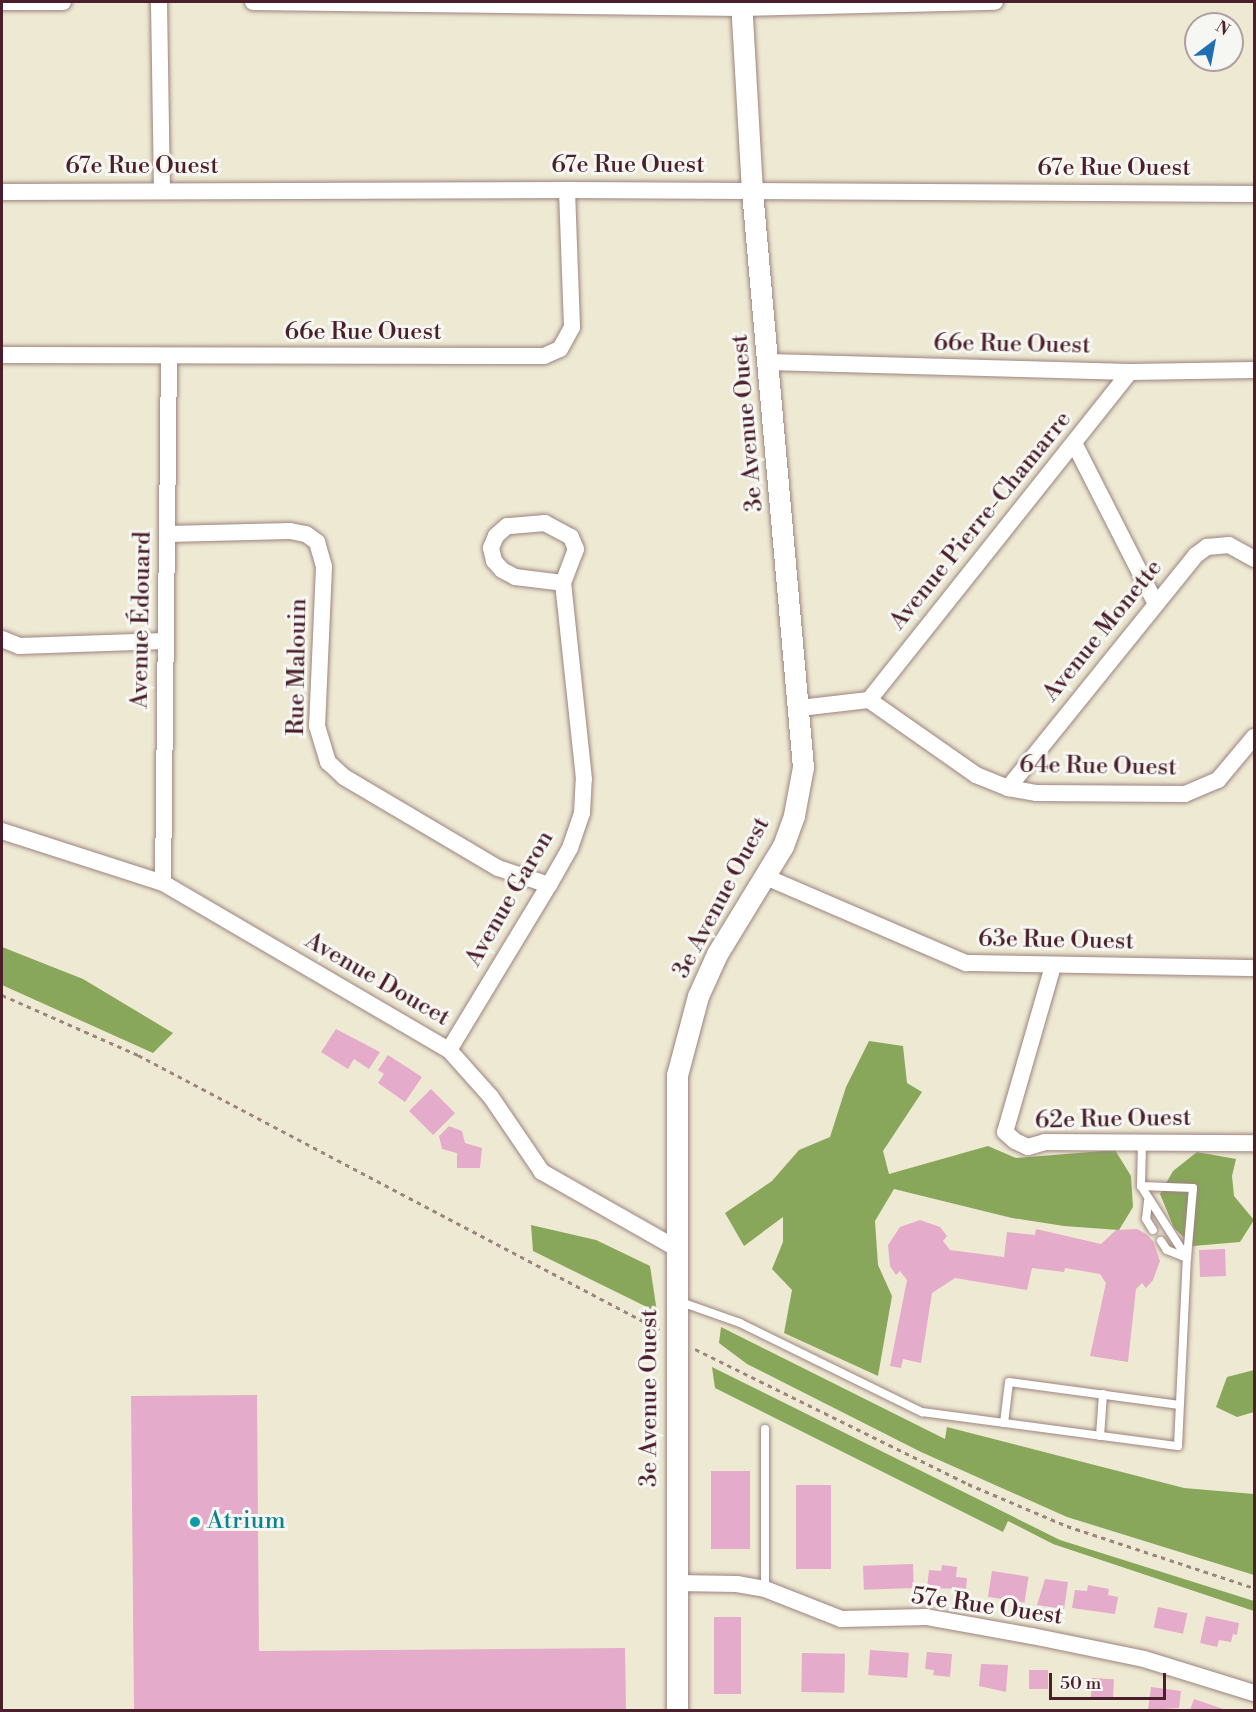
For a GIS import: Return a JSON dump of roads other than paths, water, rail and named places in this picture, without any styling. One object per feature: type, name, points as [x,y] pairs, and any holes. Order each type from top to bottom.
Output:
[{"type":"street","points":[[2,2],[63,2]]},
{"type":"street","points":[[159,2],[162,191]]},
{"type":"street","points":[[253,2],[741,5],[995,2]]},
{"type":"street","name":"3e Avenue Ouest","points":[[677,1710],[675,1109],[685,1036],[717,954],[766,877],[794,815],[802,767],[800,708],[752,191],[741,5]]},
{"type":"street","name":"67e Rue Ouest","points":[[2,192],[567,189],[1254,194]]},
{"type":"street","name":"66e Rue Ouest","points":[[2,355],[169,358],[544,356],[560,349],[572,327],[567,189]]},
{"type":"street","name":"Avenue Édouard","points":[[163,883],[169,358]]},
{"type":"street","name":"66e Rue Ouest","points":[[768,362],[1130,372],[1254,370]]},
{"type":"street","name":"Avenue Pierre-Chamarre","points":[[868,700],[1130,372]]},
{"type":"street","points":[[1074,443],[1156,604]]},
{"type":"street","name":"Avenue Garon","points":[[449,1050],[549,885],[576,830],[584,779],[563,583],[576,549],[571,537],[560,528],[545,523],[507,526],[496,536],[491,548],[494,561],[502,570],[515,577],[563,583]]},
{"type":"street","name":"Rue Malouin","points":[[168,534],[290,531],[306,534],[317,542],[324,567],[317,726],[328,762],[344,777],[498,868],[549,885]]},
{"type":"street","name":"Avenue Monette","points":[[1008,789],[1196,555],[1207,547],[1229,545],[1254,559]]},
{"type":"street","points":[[2,639],[18,646],[165,641]]},
{"type":"street","points":[[800,708],[868,700]]},
{"type":"street","name":"64e Rue Ouest","points":[[868,700],[976,775],[1008,789],[1060,794],[1185,794],[1218,780],[1254,737]]},
{"type":"street","name":"Avenue Doucet","points":[[2,831],[163,883],[449,1050],[491,1097],[542,1172],[674,1247]]},
{"type":"street","name":"63e Rue Ouest","points":[[766,877],[966,963],[1254,968]]},
{"type":"street","name":"62e Rue Ouest","points":[[1053,966],[1005,1132],[1028,1147],[1045,1142],[1254,1143]]},
{"type":"street","name":"57e Rue Ouest","points":[[676,1583],[737,1584],[765,1589],[841,1619],[926,1617],[1020,1634],[1144,1659],[1254,1693]]},
{"type":"lane","points":[[1142,1143],[1141,1186],[1148,1201],[1187,1258]]},
{"type":"lane","points":[[675,1299],[740,1323],[922,1412],[1178,1446],[1187,1258],[1193,1188],[1141,1186]]},
{"type":"lane","points":[[1148,1201],[1146,1219],[1153,1230]]},
{"type":"lane","points":[[1161,1241],[1167,1250],[1187,1258]]},
{"type":"lane","points":[[1004,1423],[1009,1382],[1179,1405]]},
{"type":"lane","points":[[1100,1436],[1103,1394]]},
{"type":"lane","points":[[765,1430],[765,1589]]},
{"type":"place","name":"Atrium","points":[[195,1522]]}]
